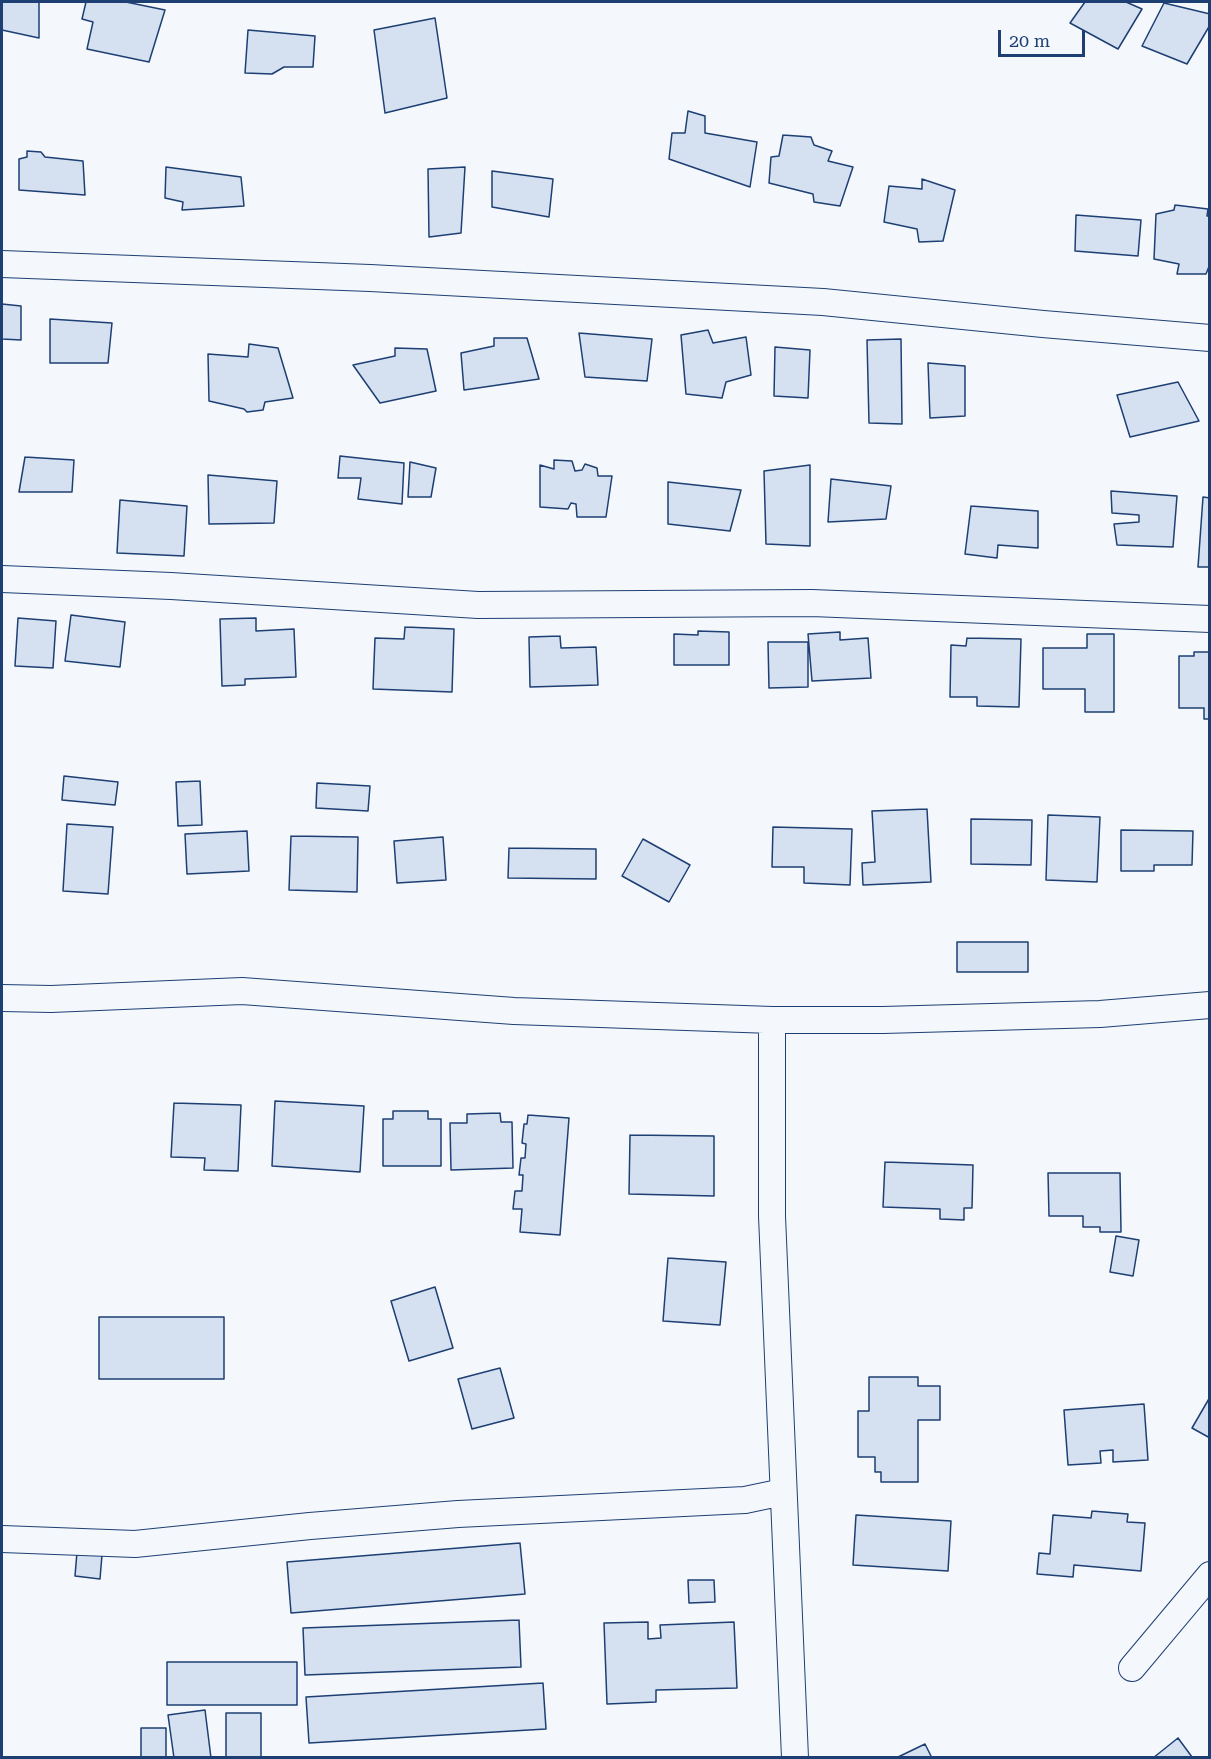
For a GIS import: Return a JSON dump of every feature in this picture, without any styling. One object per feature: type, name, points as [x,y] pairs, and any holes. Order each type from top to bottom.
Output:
[{"type":"street","points":[[2,264],[370,278],[811,301],[1209,338]]},
{"type":"street","points":[[2,579],[171,585],[478,605],[812,603],[1209,619]]},
{"type":"street","points":[[2,998],[51,999],[242,991],[514,1011],[772,1020],[883,1020],[1089,1014],[1209,1005]]},
{"type":"street","points":[[772,1020],[772,1216],[795,1758]]},
{"type":"street","points":[[2,1539],[135,1544],[458,1514],[745,1500],[783,1492]]},
{"type":"street","points":[[1132,1668],[1209,1575]]},
{"type":"building","points":[[2,2],[39,2],[39,38],[2,30]]},
{"type":"building","points":[[86,2],[126,2],[165,10],[149,62],[87,49],[93,22],[82,19]]},
{"type":"building","points":[[1085,2],[1126,2],[1142,9],[1118,49],[1070,23]]},
{"type":"building","points":[[1164,3],[1210,14],[1210,25],[1187,64],[1142,46]]},
{"type":"building","points":[[435,18],[447,98],[385,113],[374,30]]},
{"type":"building","points":[[248,30],[315,36],[313,67],[284,67],[272,74],[245,73]]},
{"type":"building","points":[[688,111],[705,116],[705,133],[757,142],[750,187],[669,159],[672,133],[685,133]]},
{"type":"building","points":[[783,135],[811,137],[814,145],[832,151],[828,161],[853,167],[840,206],[814,202],[813,194],[769,183],[771,157],[779,156]]},
{"type":"building","points":[[27,151],[41,152],[45,157],[83,161],[85,195],[19,190],[19,159],[27,157]]},
{"type":"building","points":[[166,167],[241,177],[244,206],[182,210],[183,202],[165,198]]},
{"type":"building","points":[[465,167],[461,233],[429,237],[428,169]]},
{"type":"building","points":[[492,171],[553,179],[549,217],[492,207]]},
{"type":"building","points":[[922,179],[955,190],[943,241],[919,242],[917,229],[884,222],[889,186],[922,189]]},
{"type":"building","points":[[1175,205],[1208,209],[1210,264],[1206,274],[1177,274],[1179,264],[1154,259],[1156,214],[1174,210]]},
{"type":"building","points":[[1076,215],[1141,220],[1138,256],[1075,251]]},
{"type":"building","points":[[2,304],[21,306],[21,340],[2,339]]},
{"type":"building","points":[[50,319],[112,323],[108,363],[50,363]]},
{"type":"building","points":[[708,330],[713,343],[746,337],[751,375],[726,382],[722,398],[686,394],[681,335]]},
{"type":"building","points":[[579,333],[652,339],[647,381],[585,377]]},
{"type":"building","points":[[494,338],[527,338],[539,379],[464,390],[461,353],[494,346]]},
{"type":"building","points":[[901,339],[902,424],[869,423],[867,340]]},
{"type":"building","points":[[249,344],[278,348],[293,398],[265,402],[263,410],[247,412],[244,409],[209,401],[208,354],[248,357]]},
{"type":"building","points":[[775,347],[810,350],[808,398],[774,396]]},
{"type":"building","points":[[395,348],[427,349],[436,391],[380,403],[353,365],[395,356]]},
{"type":"building","points":[[928,363],[965,366],[965,416],[930,418]]},
{"type":"building","points":[[1178,382],[1199,421],[1130,437],[1117,395]]},
{"type":"building","points":[[340,456],[404,463],[402,504],[358,499],[361,478],[338,478]]},
{"type":"building","points":[[25,457],[74,460],[72,492],[19,492]]},
{"type":"building","points":[[554,460],[572,461],[575,471],[582,470],[585,464],[597,468],[598,476],[612,476],[606,517],[577,517],[576,504],[571,503],[568,509],[540,507],[540,465],[554,469]]},
{"type":"building","points":[[410,462],[436,468],[431,497],[408,497]]},
{"type":"building","points":[[810,465],[810,546],[766,544],[764,471]]},
{"type":"building","points":[[208,475],[277,481],[274,523],[209,524]]},
{"type":"building","points":[[831,479],[891,486],[886,519],[828,522]]},
{"type":"building","points":[[668,482],[741,490],[730,531],[668,524]]},
{"type":"building","points":[[1111,491],[1177,496],[1173,547],[1117,545],[1114,524],[1139,522],[1139,515],[1112,513]]},
{"type":"building","points":[[1203,497],[1210,498],[1210,567],[1198,567]]},
{"type":"building","points":[[120,500],[187,506],[184,556],[117,553]]},
{"type":"building","points":[[971,506],[1038,511],[1038,548],[998,545],[997,558],[965,554]]},
{"type":"building","points":[[71,615],[125,622],[120,667],[65,661]]},
{"type":"building","points":[[18,618],[56,621],[53,668],[15,666]]},
{"type":"building","points":[[256,618],[256,631],[294,629],[296,677],[245,679],[245,685],[222,686],[220,619]]},
{"type":"building","points":[[405,627],[454,629],[452,692],[373,689],[375,638],[404,639]]},
{"type":"building","points":[[698,631],[729,632],[729,665],[674,665],[674,634],[698,635]]},
{"type":"building","points":[[840,632],[840,640],[868,638],[871,678],[812,681],[808,634]]},
{"type":"building","points":[[1087,634],[1114,634],[1114,712],[1085,712],[1085,689],[1043,689],[1043,648],[1087,648]]},
{"type":"building","points":[[560,636],[561,648],[596,647],[598,685],[530,687],[529,637]]},
{"type":"building","points":[[967,638],[1021,639],[1019,707],[977,706],[977,697],[950,697],[951,645],[966,646]]},
{"type":"building","points":[[768,642],[808,642],[808,687],[769,688]]},
{"type":"building","points":[[1194,652],[1210,652],[1210,719],[1204,719],[1204,708],[1179,708],[1179,656],[1194,656]]},
{"type":"building","points":[[64,776],[118,782],[115,805],[62,800]]},
{"type":"building","points":[[200,781],[202,825],[178,826],[176,782]]},
{"type":"building","points":[[317,783],[370,786],[368,811],[316,808]]},
{"type":"building","points":[[927,809],[931,882],[863,885],[862,863],[875,862],[872,811]]},
{"type":"building","points":[[1048,815],[1100,817],[1097,882],[1046,880]]},
{"type":"building","points":[[971,819],[1032,820],[1031,865],[971,864]]},
{"type":"building","points":[[67,824],[113,827],[108,894],[63,891]]},
{"type":"building","points":[[773,827],[852,829],[850,885],[804,883],[804,867],[772,867]]},
{"type":"building","points":[[1121,830],[1193,831],[1192,865],[1154,865],[1154,871],[1121,871]]},
{"type":"building","points":[[247,831],[249,871],[187,874],[185,834]]},
{"type":"building","points":[[291,836],[358,837],[357,892],[289,890]]},
{"type":"building","points":[[443,837],[446,880],[397,883],[394,841]]},
{"type":"building","points":[[643,839],[690,865],[669,902],[622,876]]},
{"type":"building","points":[[509,848],[596,849],[596,879],[508,878]]},
{"type":"building","points":[[957,942],[1028,942],[1028,972],[957,972]]},
{"type":"building","points":[[275,1101],[364,1106],[360,1172],[272,1166]]},
{"type":"building","points":[[174,1103],[241,1105],[238,1171],[204,1170],[205,1158],[171,1157]]},
{"type":"building","points":[[393,1111],[428,1111],[428,1119],[441,1119],[441,1166],[383,1166],[383,1119],[393,1119]]},
{"type":"building","points":[[500,1113],[501,1122],[512,1122],[513,1168],[451,1170],[450,1123],[467,1123],[467,1114]]},
{"type":"building","points":[[528,1115],[569,1118],[560,1235],[520,1232],[522,1209],[513,1209],[515,1191],[522,1191],[523,1175],[519,1175],[521,1158],[525,1158],[526,1144],[522,1143],[524,1124],[527,1124]]},
{"type":"building","points":[[630,1135],[714,1136],[714,1196],[629,1194]]},
{"type":"building","points":[[885,1162],[973,1165],[972,1208],[964,1208],[964,1220],[940,1219],[940,1209],[883,1207]]},
{"type":"building","points":[[1048,1173],[1120,1173],[1121,1232],[1100,1232],[1100,1227],[1083,1227],[1083,1216],[1049,1216]]},
{"type":"building","points":[[1116,1236],[1139,1240],[1133,1276],[1110,1272]]},
{"type":"building","points":[[668,1258],[726,1262],[720,1325],[663,1321]]},
{"type":"building","points":[[435,1287],[453,1348],[409,1361],[391,1301]]},
{"type":"building","points":[[99,1317],[224,1317],[224,1379],[99,1379]]},
{"type":"building","points":[[500,1368],[514,1418],[472,1429],[458,1379]]},
{"type":"building","points":[[869,1377],[918,1377],[918,1386],[940,1386],[940,1420],[918,1420],[918,1482],[881,1482],[881,1472],[875,1472],[875,1457],[858,1457],[858,1411],[869,1411]]},
{"type":"building","points":[[1210,1397],[1210,1438],[1192,1428]]},
{"type":"building","points":[[1144,1404],[1148,1460],[1113,1462],[1113,1450],[1100,1451],[1101,1463],[1068,1465],[1064,1410]]},
{"type":"building","points":[[1092,1511],[1128,1514],[1127,1522],[1145,1523],[1141,1571],[1074,1565],[1073,1577],[1037,1574],[1039,1553],[1050,1554],[1053,1515],[1091,1518]]},
{"type":"building","points":[[856,1515],[951,1521],[948,1571],[853,1565]]},
{"type":"building","points":[[520,1543],[525,1594],[291,1613],[287,1562]]},
{"type":"building","points":[[77,1552],[102,1555],[100,1579],[75,1576]]},
{"type":"building","points":[[688,1580],[714,1580],[715,1602],[689,1603]]},
{"type":"building","points":[[519,1620],[521,1667],[305,1675],[303,1628]]},
{"type":"building","points":[[648,1622],[648,1639],[661,1638],[660,1625],[734,1622],[737,1688],[656,1690],[656,1702],[607,1704],[604,1623]]},
{"type":"building","points":[[167,1662],[297,1662],[297,1705],[167,1705]]},
{"type":"building","points":[[543,1683],[546,1729],[309,1743],[306,1697]]},
{"type":"building","points":[[205,1710],[211,1758],[174,1758],[168,1715]]},
{"type":"building","points":[[226,1713],[261,1713],[261,1758],[226,1758]]},
{"type":"building","points":[[141,1728],[166,1728],[166,1758],[141,1758]]},
{"type":"building","points":[[1178,1738],[1192,1757],[1153,1758]]},
{"type":"building","points":[[925,1744],[932,1758],[896,1758]]}]
